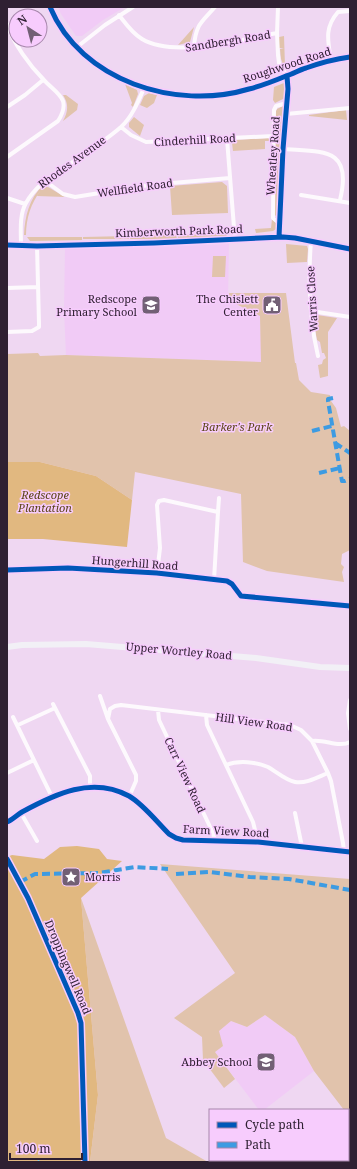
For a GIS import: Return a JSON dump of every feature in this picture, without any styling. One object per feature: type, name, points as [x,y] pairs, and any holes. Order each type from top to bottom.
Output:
[{"type":"main road","name":"Upper Wortley Road","points":[[7,647],[22,645],[86,644],[256,658],[320,667],[350,668]]},
{"type":"street","name":"Roughwood Road","points":[[50,7],[55,19],[68,37],[77,47],[102,68],[123,80],[144,88],[176,95],[212,96],[248,90],[287,76],[304,68],[330,60],[350,57]]},
{"type":"street","points":[[77,47],[105,25],[133,7]]},
{"type":"street","points":[[194,46],[195,31],[200,23],[215,7]]},
{"type":"street","points":[[278,7],[277,33],[279,63],[287,76]]},
{"type":"street","points":[[330,60],[327,30],[332,19],[338,12],[350,11]]},
{"type":"street","name":"Sandbergh Road","points":[[119,15],[134,34],[156,46],[175,48],[212,45],[277,33]]},
{"type":"street","points":[[7,24],[25,57],[43,80],[60,96],[63,101],[62,115],[58,121],[7,157]]},
{"type":"street","name":"Wheatley Road","points":[[279,237],[283,149],[288,89],[287,76]]},
{"type":"street","points":[[7,107],[25,95],[43,80]]},
{"type":"street","name":"Rhodes Avenue","points":[[21,245],[21,226],[25,204],[32,193],[44,180],[73,162],[121,127],[132,114],[144,88]]},
{"type":"street","name":"Wheatley Road","points":[[279,223],[273,218],[274,110],[276,106],[287,103]]},
{"type":"street","points":[[286,114],[350,108]]},
{"type":"street","name":"Cinderhill Road","points":[[121,127],[131,135],[146,142],[273,136]]},
{"type":"street","points":[[227,138],[235,240]]},
{"type":"street","points":[[283,149],[324,152],[336,158],[344,176],[340,200]]},
{"type":"street","name":"Wellfield Road","points":[[44,180],[63,194],[75,197],[149,185],[230,178]]},
{"type":"street","points":[[302,195],[350,202]]},
{"type":"street","points":[[7,198],[25,204]]},
{"type":"street","name":"Kimberworth Park Road","points":[[7,245],[37,246],[235,240],[279,237],[296,238],[350,249]]},
{"type":"street","name":"Warris Close","points":[[311,241],[309,262],[311,311],[313,334],[318,356]]},
{"type":"street","points":[[7,332],[32,331],[38,327],[40,323],[37,246]]},
{"type":"street","points":[[7,288],[38,287]]},
{"type":"street","points":[[311,311],[350,317]]},
{"type":"street","points":[[214,580],[219,498]]},
{"type":"street","points":[[157,573],[160,548],[157,505],[159,501],[164,500],[218,512]]},
{"type":"street","name":"Hungerhill Road","points":[[7,570],[68,568],[157,573],[226,581],[232,584],[242,596],[350,606]]},
{"type":"street","points":[[100,696],[108,719],[136,775],[136,781],[129,797]]},
{"type":"street","points":[[350,700],[348,712],[350,730]]},
{"type":"street","name":"Hill View Road","points":[[108,719],[110,709],[114,706],[121,705],[290,725],[301,730],[312,741],[331,781],[344,851]]},
{"type":"street","points":[[18,725],[54,706],[90,776],[90,787]]},
{"type":"street","name":"Carr View Road","points":[[158,710],[159,720],[213,833],[215,841]]},
{"type":"street","points":[[206,715],[207,725],[253,822],[258,842]]},
{"type":"street","points":[[13,717],[52,797]]},
{"type":"street","points":[[312,741],[322,740],[340,744],[350,742]]},
{"type":"street","points":[[7,772],[34,760]]},
{"type":"street","points":[[226,765],[233,762],[261,765],[295,782],[303,782],[328,773]]},
{"type":"street","name":"Farm View Road","points":[[7,822],[21,813],[64,791],[90,787],[106,789],[129,797],[169,834],[183,840],[258,842],[350,852]]},
{"type":"street","points":[[21,813],[36,841]]},
{"type":"street","points":[[296,813],[302,847]]},
{"type":"street","name":"Droppingwell Road","points":[[7,859],[23,887],[78,1013],[80,1023],[85,1162]]},
{"type":"shaded area","points":[[58,7],[125,7],[103,20],[82,36],[76,36]]},
{"type":"shaded area","name":"Redscope Primary School","points":[[229,244],[228,300],[260,316],[262,362],[66,355],[64,310],[65,248]]},
{"type":"shaded area","name":"Abbey School","points":[[265,1015],[295,1037],[314,1071],[265,1109],[258,1109],[215,1052],[223,1046],[218,1031],[231,1021],[247,1027]]},
{"type":"green space","points":[[194,27],[190,42],[178,45]]},
{"type":"green space","points":[[284,36],[285,66],[284,67],[280,49],[284,48],[279,48],[279,37]]},
{"type":"green space","points":[[284,83],[286,85],[285,98],[275,103],[273,100],[274,87]]},
{"type":"green space","points":[[125,84],[137,90],[138,94],[133,107],[131,105],[132,103]]},
{"type":"green space","points":[[149,93],[157,95],[154,103],[147,108],[140,105],[144,96]]},
{"type":"green space","points":[[63,95],[66,95],[78,104],[77,110],[63,121],[67,108]]},
{"type":"green space","points":[[283,106],[285,107],[281,142],[277,217],[275,215],[275,113],[277,109]]},
{"type":"green space","points":[[346,110],[347,120],[309,116],[309,115]]},
{"type":"green space","points":[[134,117],[144,125],[140,136],[129,127],[129,123]]},
{"type":"green space","points":[[268,138],[271,141],[265,141],[265,149],[233,151],[232,143],[234,140]]},
{"type":"green space","points":[[222,182],[227,186],[228,213],[172,215],[170,186]]},
{"type":"green space","points":[[43,185],[43,187],[48,187],[65,197],[37,196],[41,190],[34,200],[27,223],[26,235],[24,235],[25,221],[31,202],[38,190]]},
{"type":"green space","points":[[272,219],[276,223],[276,229],[273,231],[256,233],[255,229],[271,228]]},
{"type":"green space","points":[[230,232],[226,236],[178,239],[178,235]]},
{"type":"green space","points":[[176,235],[177,239],[130,239],[131,236]]},
{"type":"green space","points":[[129,236],[129,239],[83,239],[83,237]]},
{"type":"green space","points":[[27,237],[82,237],[82,240],[30,241]]},
{"type":"green space","points":[[286,244],[307,246],[307,262],[287,263]]},
{"type":"green space","points":[[213,256],[226,256],[225,277],[212,277]]},
{"type":"green space","name":"Barker's Park","points":[[229,293],[286,293],[295,363],[299,380],[311,392],[330,395],[331,401],[336,408],[341,427],[344,426],[350,431],[350,550],[342,554],[341,564],[344,567],[342,572],[344,582],[267,571],[243,562],[241,494],[135,472],[132,500],[96,476],[40,462],[7,462],[7,354],[38,353],[40,356],[66,355],[261,362],[260,316],[228,300]]},
{"type":"green space","points":[[317,315],[337,318],[328,332],[328,376],[320,378],[318,365],[322,364],[323,360],[326,358],[324,353],[322,353],[320,342],[317,340],[313,319]]},
{"type":"green space","name":"Redscope Plantation","points":[[7,462],[40,462],[96,476],[132,500],[127,547],[43,539],[7,539]]},
{"type":"green space","points":[[77,846],[99,849],[107,859],[122,861],[81,898],[98,1095],[90,1162],[7,1162],[7,857],[12,855],[44,859],[60,847]]},
{"type":"green space","points":[[160,864],[350,879],[350,1118],[349,1109],[343,1109],[314,1071],[295,1037],[265,1015],[247,1027],[231,1021],[219,1031],[223,1046],[215,1052],[235,1079],[224,1088],[203,1060],[202,1037],[174,1018],[235,973]]},
{"type":"green space","points":[[81,898],[166,1138],[208,1162],[90,1162],[98,1095]]},
{"type":"marked path","points":[[333,398],[328,399],[328,401],[342,481],[350,479]]},
{"type":"marked path","points":[[312,431],[332,426]]},
{"type":"marked path","points":[[335,443],[350,453]]},
{"type":"marked path","points":[[319,473],[340,468]]},
{"type":"marked path","points":[[20,882],[35,874],[99,873],[135,867],[168,869]]},
{"type":"marked path","points":[[176,874],[209,872],[250,877],[289,879],[350,890]]},
{"type":"cycle path","points":[[50,7],[64,33],[84,54],[107,71],[134,84],[162,92],[191,96],[221,95],[254,88],[317,64],[350,57]]},
{"type":"cycle path","points":[[279,237],[283,149],[288,89],[287,76]]},
{"type":"cycle path","points":[[7,245],[37,246],[154,243],[283,237],[350,249]]},
{"type":"cycle path","points":[[7,570],[68,568],[157,573],[227,581],[232,584],[241,596],[350,606]]},
{"type":"cycle path","points":[[7,822],[47,799],[74,790],[101,788],[115,790],[134,799],[145,808],[169,834],[183,840],[258,842],[350,852]]},
{"type":"cycle path","points":[[7,859],[28,898],[81,1023],[85,1162]]},
{"type":"place","name":"Redscope Primary School","points":[[151,305]]},
{"type":"place","name":"The Chislett Center","points":[[272,305]]},
{"type":"place","name":"Morris","points":[[71,877]]},
{"type":"place","name":"Abbey School","points":[[266,1062]]}]
